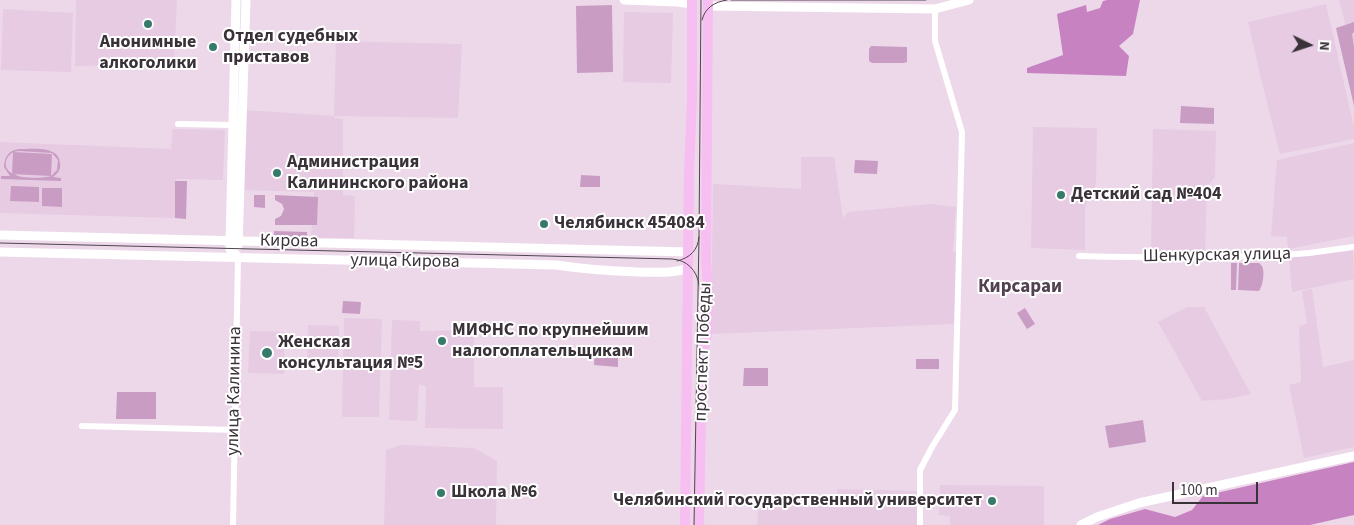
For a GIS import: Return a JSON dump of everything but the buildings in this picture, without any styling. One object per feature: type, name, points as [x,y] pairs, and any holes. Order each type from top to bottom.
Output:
[{"type":"main road","name":"улица Калинина","points":[[236,0],[232,125],[234,241],[238,257]]},
{"type":"main road","name":"улица Калинина","points":[[234,241],[246,0]]},
{"type":"main road","points":[[624,0],[936,8],[969,0]]},
{"type":"main road","name":"проспект Победы","points":[[685,525],[692,2]]},
{"type":"main road","name":"проспект Победы","points":[[699,525],[702,357],[708,330],[706,261],[708,3]]},
{"type":"main road","name":"Кирова","points":[[0,235],[689,252]]},
{"type":"main road","name":"улица Кирова","points":[[0,252],[556,265],[593,270],[673,273],[706,261]]},
{"type":"main road","points":[[689,252],[706,261]]},
{"type":"main road","points":[[1081,525],[1097,517],[1139,503],[1354,456]]},
{"type":"street","points":[[920,525],[920,470],[955,410],[962,132],[935,41],[936,8]]},
{"type":"street","points":[[178,124],[232,125]]},
{"type":"street","name":"Шенкурская улица","points":[[1079,256],[1268,256],[1299,254],[1354,246]]},
{"type":"street","name":"улица Калинина","points":[[233,525],[238,257]]},
{"type":"street","points":[[82,426],[235,430]]},
{"type":"shaded area","points":[[76,0],[177,0],[174,64],[75,66]]},
{"type":"shaded area","points":[[1140,0],[1133,34],[1119,46],[1129,56],[1126,76],[1027,73],[1027,68],[1063,55],[1057,14],[1086,5],[1087,12],[1100,8],[1103,1]]},
{"type":"shaded area","points":[[1339,0],[1354,0],[1354,67],[1345,23]]},
{"type":"shaded area","points":[[1326,4],[1354,127],[1354,139],[1280,154],[1248,22]]},
{"type":"shaded area","points":[[612,5],[613,72],[577,73],[576,6]]},
{"type":"shaded area","points":[[3,9],[73,13],[71,72],[1,70]]},
{"type":"shaded area","points":[[624,12],[673,13],[671,83],[623,82]]},
{"type":"shaded area","points":[[1354,22],[1354,32],[1352,34],[1354,47],[1354,106],[1336,28]]},
{"type":"shaded area","points":[[336,41],[462,44],[458,118],[334,116]]},
{"type":"shaded area","points":[[871,46],[907,47],[907,62],[872,63],[869,61],[869,49]]},
{"type":"shaded area","points":[[1181,106],[1214,108],[1214,124],[1180,123]]},
{"type":"shaded area","points":[[245,110],[334,116],[334,118],[343,119],[343,195],[355,196],[354,238],[311,238],[314,192],[244,190]]},
{"type":"shaded area","name":"Детский сад №404","points":[[1033,127],[1097,128],[1096,184],[1085,207],[1085,250],[1031,248]]},
{"type":"shaded area","points":[[173,129],[225,130],[223,180],[176,179],[175,218],[0,213],[0,142],[171,149]]},
{"type":"shaded area","points":[[1153,129],[1216,131],[1215,177],[1207,187],[1205,252],[1151,251]]},
{"type":"shaded area","points":[[1354,143],[1354,236],[1288,249],[1287,237],[1271,236],[1277,160]]},
{"type":"shaded area","points":[[19,149],[44,149],[55,154],[59,158],[60,166],[58,172],[53,177],[61,178],[61,181],[1,179],[1,176],[10,176],[4,167],[6,157],[12,151]],"holes":[[[13,152],[52,153],[58,160],[57,170],[51,176],[33,178],[19,176],[8,171],[6,162]]]},
{"type":"shaded area","points":[[13,152],[52,154],[51,176],[12,173]]},
{"type":"shaded area","points":[[801,157],[834,157],[843,218],[848,212],[931,204],[956,207],[953,252],[958,253],[954,324],[711,334],[713,184],[801,189]]},
{"type":"shaded area","points":[[855,160],[878,161],[877,174],[854,173]]},
{"type":"shaded area","points":[[581,175],[600,176],[600,187],[580,187]]},
{"type":"shaded area","points":[[175,181],[187,181],[186,219],[175,218]]},
{"type":"shaded area","points":[[11,186],[39,187],[39,202],[10,201]]},
{"type":"shaded area","points":[[42,188],[62,188],[62,207],[42,206]]},
{"type":"shaded area","points":[[254,195],[265,195],[265,208],[254,207]]},
{"type":"shaded area","points":[[275,195],[318,197],[317,225],[275,225],[275,219],[281,216],[284,209],[282,204],[275,200]]},
{"type":"shaded area","points":[[274,231],[307,232],[307,238],[274,235]]},
{"type":"shaded area","points":[[1353,248],[1354,279],[1292,292],[1289,258]]},
{"type":"shaded area","points":[[1231,263],[1237,263],[1236,290],[1231,290]]},
{"type":"shaded area","points":[[1239,263],[1259,263],[1262,266],[1263,278],[1259,291],[1238,290]]},
{"type":"shaded area","points":[[1312,289],[1323,367],[1354,360],[1354,447],[1304,458],[1289,385],[1301,382],[1299,326],[1307,324],[1302,291]]},
{"type":"shaded area","points":[[343,301],[361,302],[360,314],[342,313]]},
{"type":"shaded area","points":[[1187,307],[1204,307],[1251,394],[1228,399],[1202,401],[1158,322]]},
{"type":"shaded area","points":[[1025,308],[1035,324],[1027,329],[1017,313]]},
{"type":"shaded area","points":[[344,318],[382,319],[379,417],[342,417]]},
{"type":"shaded area","points":[[392,320],[420,321],[420,331],[474,330],[474,387],[503,387],[503,429],[425,428],[426,387],[419,384],[417,421],[389,420]]},
{"type":"shaded area","points":[[308,325],[339,326],[338,370],[307,369]]},
{"type":"shaded area","name":"Женская консультация №5","points":[[250,331],[285,332],[284,374],[248,373]]},
{"type":"shaded area","points":[[595,352],[618,353],[618,367],[594,365]]},
{"type":"shaded area","points":[[916,359],[939,359],[939,369],[916,369]]},
{"type":"shaded area","points":[[744,368],[768,368],[768,386],[743,386]]},
{"type":"shaded area","points":[[117,392],[156,392],[156,419],[116,419]]},
{"type":"shaded area","points":[[1143,420],[1146,442],[1109,448],[1105,426]]},
{"type":"shaded area","name":"Школа №6","points":[[401,445],[474,448],[497,461],[496,525],[384,525],[386,450]]},
{"type":"shaded area","points":[[1354,462],[1354,515],[1310,525],[1098,525],[1110,519],[1145,509],[1175,517],[1192,510],[1203,496]]},
{"type":"shaded area","name":"Челябинский государственный университет","points":[[940,485],[1044,486],[1044,525],[950,525],[950,516],[939,515]]},
{"type":"shaded area","points":[[837,489],[917,491],[917,525],[757,525],[759,499],[837,502]]},
{"type":"tram line","points":[[694,525],[701,0]]},
{"type":"tram line","points":[[702,20],[705,12],[711,6],[727,0]]},
{"type":"tram line","points":[[731,0],[926,0]]},
{"type":"tram line","points":[[677,261],[686,258],[692,253],[697,246],[699,237]]},
{"type":"tram line","points":[[0,243],[672,259],[682,261],[694,270],[699,285]]},
{"type":"place","name":"Анонимные алкоголики","points":[[148,24]]},
{"type":"place","name":"Отдел судебных приставов","points":[[213,47]]},
{"type":"place","name":"Администрация Калининского района","points":[[277,173]]},
{"type":"place","name":"Детский сад №404","points":[[1061,195]]},
{"type":"place","name":"Челябинск 454084","points":[[544,224]]},
{"type":"place","name":"МИФНС по крупнейшим налогоплательщикам","points":[[442,341]]},
{"type":"place","name":"Женская консультация №5","points":[[267,353]]},
{"type":"place","name":"Школа №6","points":[[441,493]]},
{"type":"place","name":"Челябинский государственный университет","points":[[992,501]]},
{"type":"district","name":"Кирсараи","points":[[1020,288]]}]
